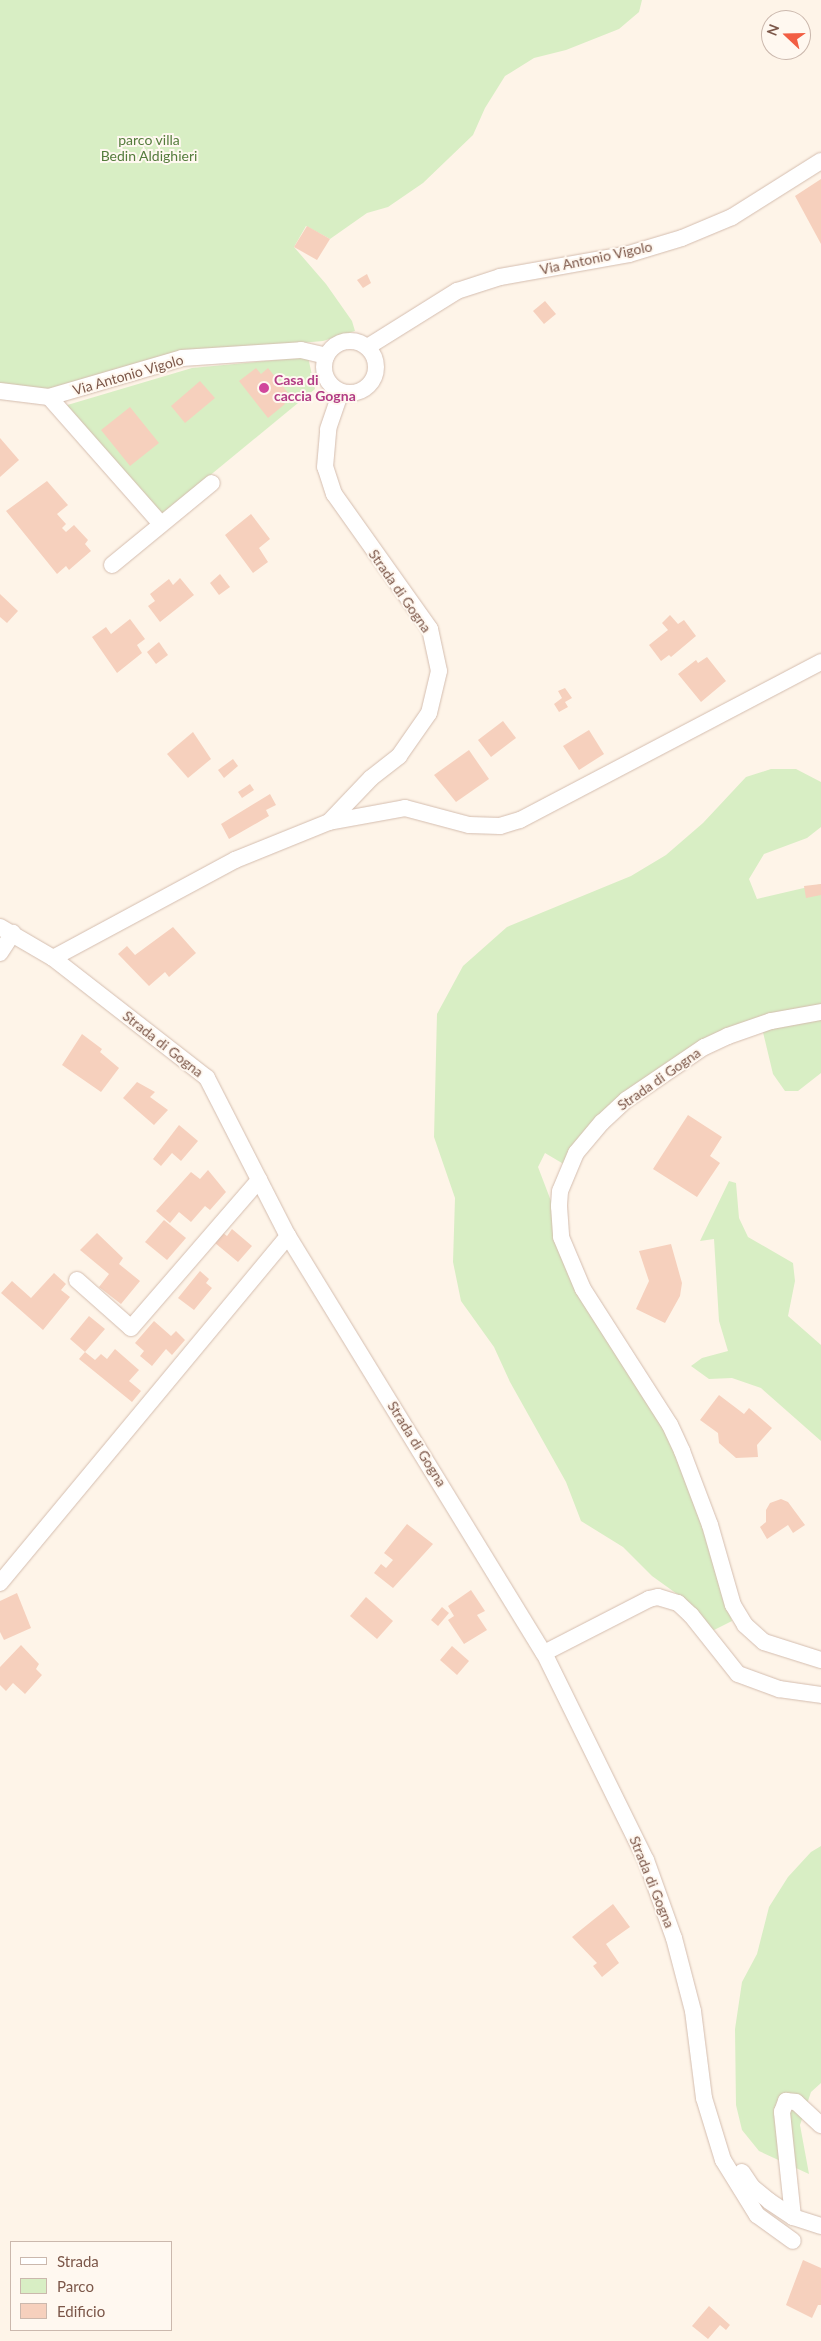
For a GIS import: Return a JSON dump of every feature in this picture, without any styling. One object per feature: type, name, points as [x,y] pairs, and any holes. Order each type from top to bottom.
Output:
[{"type":"street","name":"Via Antonio Vigolo","points":[[369,346],[457,291],[500,277],[629,254],[691,234],[732,217],[821,161]]},
{"type":"street","points":[[355,341],[369,346],[374,361],[374,376],[366,388],[353,394],[341,392],[327,378],[324,368],[326,356],[344,342],[355,341]]},
{"type":"street","name":"Via Antonio Vigolo","points":[[0,391],[49,397],[182,358],[301,350],[326,356]]},
{"type":"street","name":"Strada di Gogna","points":[[328,822],[371,778],[399,756],[429,713],[439,671],[430,629],[334,494],[324,467],[328,429],[341,392]]},
{"type":"street","name":"Via Antonio Vigolo","points":[[49,397],[161,524]]},
{"type":"street","points":[[112,565],[212,483]]},
{"type":"street","name":"Strada di Gogna","points":[[53,958],[235,860],[328,822],[405,808],[469,825],[500,826],[520,820],[821,662]]},
{"type":"street","name":"Strada di Gogna","points":[[0,953],[6,930],[53,958],[207,1078],[288,1236],[544,1653],[646,1860],[674,1938],[693,2011],[704,2098],[715,2126],[723,2160],[757,2215],[793,2241]]},
{"type":"street","name":"Strada di Gogna","points":[[821,1012],[772,1021],[704,1047],[626,1100],[602,1122],[576,1153],[566,1175],[559,1206],[561,1237],[569,1259],[601,1321],[670,1425],[710,1525],[724,1583],[745,1625],[764,1642],[821,1660]]},
{"type":"street","points":[[77,1280],[131,1328],[183,1264],[259,1180]]},
{"type":"street","points":[[0,1583],[288,1236]]},
{"type":"street","name":"Strada di Gogna","points":[[670,1425],[676,1424],[688,1440]]},
{"type":"street","points":[[544,1653],[649,1599],[658,1597],[678,1603],[691,1615],[738,1674],[780,1689],[821,1695]]},
{"type":"street","points":[[794,2217],[782,2112],[786,2101],[796,2102],[821,2126]]},
{"type":"street","name":"Strada di Gogna","points":[[715,2126],[752,2187],[794,2217],[821,2226]]},
{"type":"green space","name":"parco villa Bedin Aldighieri","points":[[0,0],[642,0],[639,12],[619,29],[566,50],[534,58],[505,76],[485,108],[473,135],[423,183],[388,207],[367,213],[330,239],[306,226],[294,247],[326,284],[352,321],[355,331],[323,341],[185,353],[26,396],[0,393]]},
{"type":"green space","points":[[308,357],[315,389],[157,519],[64,406],[192,368]]},
{"type":"green space","points":[[771,769],[796,769],[821,782],[821,827],[807,838],[764,854],[749,879],[757,899],[821,884],[821,1073],[798,1091],[785,1091],[773,1074],[762,1028],[724,1042],[624,1096],[572,1169],[545,1153],[538,1167],[572,1256],[674,1439],[732,1621],[710,1632],[684,1599],[652,1576],[623,1547],[581,1521],[566,1482],[510,1382],[494,1347],[461,1301],[453,1262],[455,1198],[434,1137],[437,1014],[463,966],[507,927],[631,876],[666,855],[703,823],[746,777]]},
{"type":"green space","points":[[729,1181],[736,1183],[739,1218],[748,1237],[793,1263],[795,1281],[788,1316],[821,1345],[821,1441],[761,1388],[732,1378],[709,1379],[691,1366],[702,1358],[728,1351],[719,1321],[714,1239],[700,1241]]},
{"type":"green space","points":[[821,1846],[821,2083],[811,2092],[800,2125],[809,2174],[759,2151],[742,2130],[736,2105],[735,2029],[742,1982],[757,1954],[769,1907],[788,1877],[811,1852]]},
{"type":"building","points":[[821,179],[821,244],[795,196]]},
{"type":"building","points":[[307,226],[330,239],[317,260],[294,247]]},
{"type":"building","points":[[367,274],[371,283],[363,288],[357,280]]},
{"type":"building","points":[[545,301],[556,314],[544,324],[533,311]]},
{"type":"building","name":"Casa di caccia Gogna","points":[[256,368],[261,374],[268,368],[289,394],[281,400],[285,404],[268,418],[239,381]]},
{"type":"building","points":[[200,381],[215,398],[185,423],[171,406]]},
{"type":"building","points":[[130,407],[159,443],[130,466],[101,430]]},
{"type":"building","points":[[0,438],[19,460],[0,477]]},
{"type":"building","points":[[47,481],[68,505],[57,514],[66,524],[62,528],[66,532],[74,525],[88,540],[85,544],[91,551],[69,570],[66,566],[57,574],[6,511]]},
{"type":"building","points":[[251,514],[270,539],[259,548],[268,562],[253,573],[225,535]]},
{"type":"building","points":[[220,574],[230,587],[219,595],[210,583]]},
{"type":"building","points":[[180,578],[194,595],[160,622],[148,606],[155,601],[150,594],[169,579],[173,585]]},
{"type":"building","points":[[0,594],[18,611],[7,623],[0,617]]},
{"type":"building","points":[[670,615],[678,624],[684,620],[696,636],[671,657],[669,655],[661,661],[649,645],[668,630],[662,623]]},
{"type":"building","points":[[130,619],[145,639],[137,645],[142,653],[117,673],[92,637],[106,627],[111,634]]},
{"type":"building","points":[[159,642],[168,655],[156,664],[147,652]]},
{"type":"building","points":[[707,657],[726,681],[701,702],[678,674],[696,660],[698,663]]},
{"type":"building","points":[[565,688],[572,698],[565,702],[568,707],[559,712],[554,704],[562,698],[558,691]]},
{"type":"building","points":[[503,721],[516,738],[491,757],[478,740]]},
{"type":"building","points":[[589,730],[604,754],[579,770],[563,746]]},
{"type":"building","points":[[193,732],[211,759],[188,778],[167,754]]},
{"type":"building","points":[[469,750],[489,779],[456,802],[434,775]]},
{"type":"building","points":[[233,759],[238,766],[224,778],[218,770]]},
{"type":"building","points":[[250,784],[254,790],[242,798],[238,792]]},
{"type":"building","points":[[270,794],[276,805],[266,810],[269,816],[229,839],[221,824]]},
{"type":"building","points":[[821,884],[821,895],[806,898],[804,886]]},
{"type":"building","points":[[173,927],[196,953],[169,977],[165,972],[149,986],[118,954],[127,946],[135,955]]},
{"type":"building","points":[[82,1034],[102,1049],[100,1052],[119,1068],[101,1092],[62,1065]]},
{"type":"building","points":[[137,1082],[155,1092],[150,1097],[168,1110],[154,1125],[123,1098]]},
{"type":"building","points":[[688,1115],[722,1137],[710,1156],[720,1163],[697,1197],[653,1169]]},
{"type":"building","points":[[179,1125],[198,1141],[181,1161],[172,1153],[161,1166],[153,1159]]},
{"type":"building","points":[[208,1170],[226,1192],[210,1210],[205,1206],[191,1222],[179,1212],[170,1223],[156,1211],[191,1172],[200,1179]]},
{"type":"building","points":[[164,1220],[186,1238],[167,1260],[145,1242]]},
{"type":"building","points":[[218,1229],[227,1236],[232,1229],[252,1246],[238,1262],[209,1238]]},
{"type":"building","points":[[97,1233],[123,1258],[119,1264],[140,1281],[121,1304],[99,1287],[109,1274],[80,1250]]},
{"type":"building","points":[[671,1244],[682,1283],[680,1296],[665,1323],[636,1309],[649,1281],[639,1251]]},
{"type":"building","points":[[200,1271],[209,1279],[206,1283],[212,1288],[194,1310],[178,1298]]},
{"type":"building","points":[[54,1273],[66,1284],[61,1290],[70,1297],[43,1330],[1,1293],[12,1281],[31,1298]]},
{"type":"building","points":[[89,1316],[105,1329],[85,1352],[70,1339]]},
{"type":"building","points":[[154,1321],[171,1336],[176,1331],[185,1340],[172,1355],[166,1349],[152,1366],[140,1356],[144,1351],[135,1343]]},
{"type":"building","points":[[115,1349],[139,1370],[129,1381],[141,1391],[132,1402],[79,1359],[85,1352],[95,1360],[101,1354],[107,1359]]},
{"type":"building","points":[[719,1395],[744,1414],[749,1408],[772,1428],[757,1445],[758,1457],[736,1458],[719,1443],[718,1433],[700,1420]]},
{"type":"building","points":[[781,1499],[788,1502],[805,1525],[793,1533],[788,1525],[767,1539],[760,1527],[766,1522],[766,1510],[770,1503]]},
{"type":"building","points":[[407,1524],[433,1544],[393,1588],[374,1573],[381,1564],[386,1568],[393,1560],[384,1553]]},
{"type":"building","points":[[471,1590],[485,1611],[477,1615],[487,1630],[464,1644],[448,1620],[454,1616],[448,1606]]},
{"type":"building","points":[[17,1593],[31,1628],[4,1640],[0,1632],[0,1601]]},
{"type":"building","points":[[366,1597],[393,1621],[377,1639],[350,1616]]},
{"type":"building","points":[[442,1607],[449,1613],[438,1626],[431,1620]]},
{"type":"building","points":[[21,1645],[39,1664],[36,1669],[42,1675],[25,1694],[13,1683],[6,1691],[0,1685],[0,1667]]},
{"type":"building","points":[[452,1646],[469,1661],[457,1675],[440,1660]]},
{"type":"building","points":[[613,1904],[630,1927],[606,1944],[619,1963],[602,1977],[593,1966],[597,1963],[572,1937]]},
{"type":"building","points":[[803,2260],[821,2268],[821,2305],[818,2305],[812,2318],[786,2305]]},
{"type":"building","points":[[709,2306],[730,2325],[726,2330],[720,2325],[708,2339],[692,2326]]},
{"type":"place","name":"Casa di caccia Gogna","points":[[264,388]]}]
